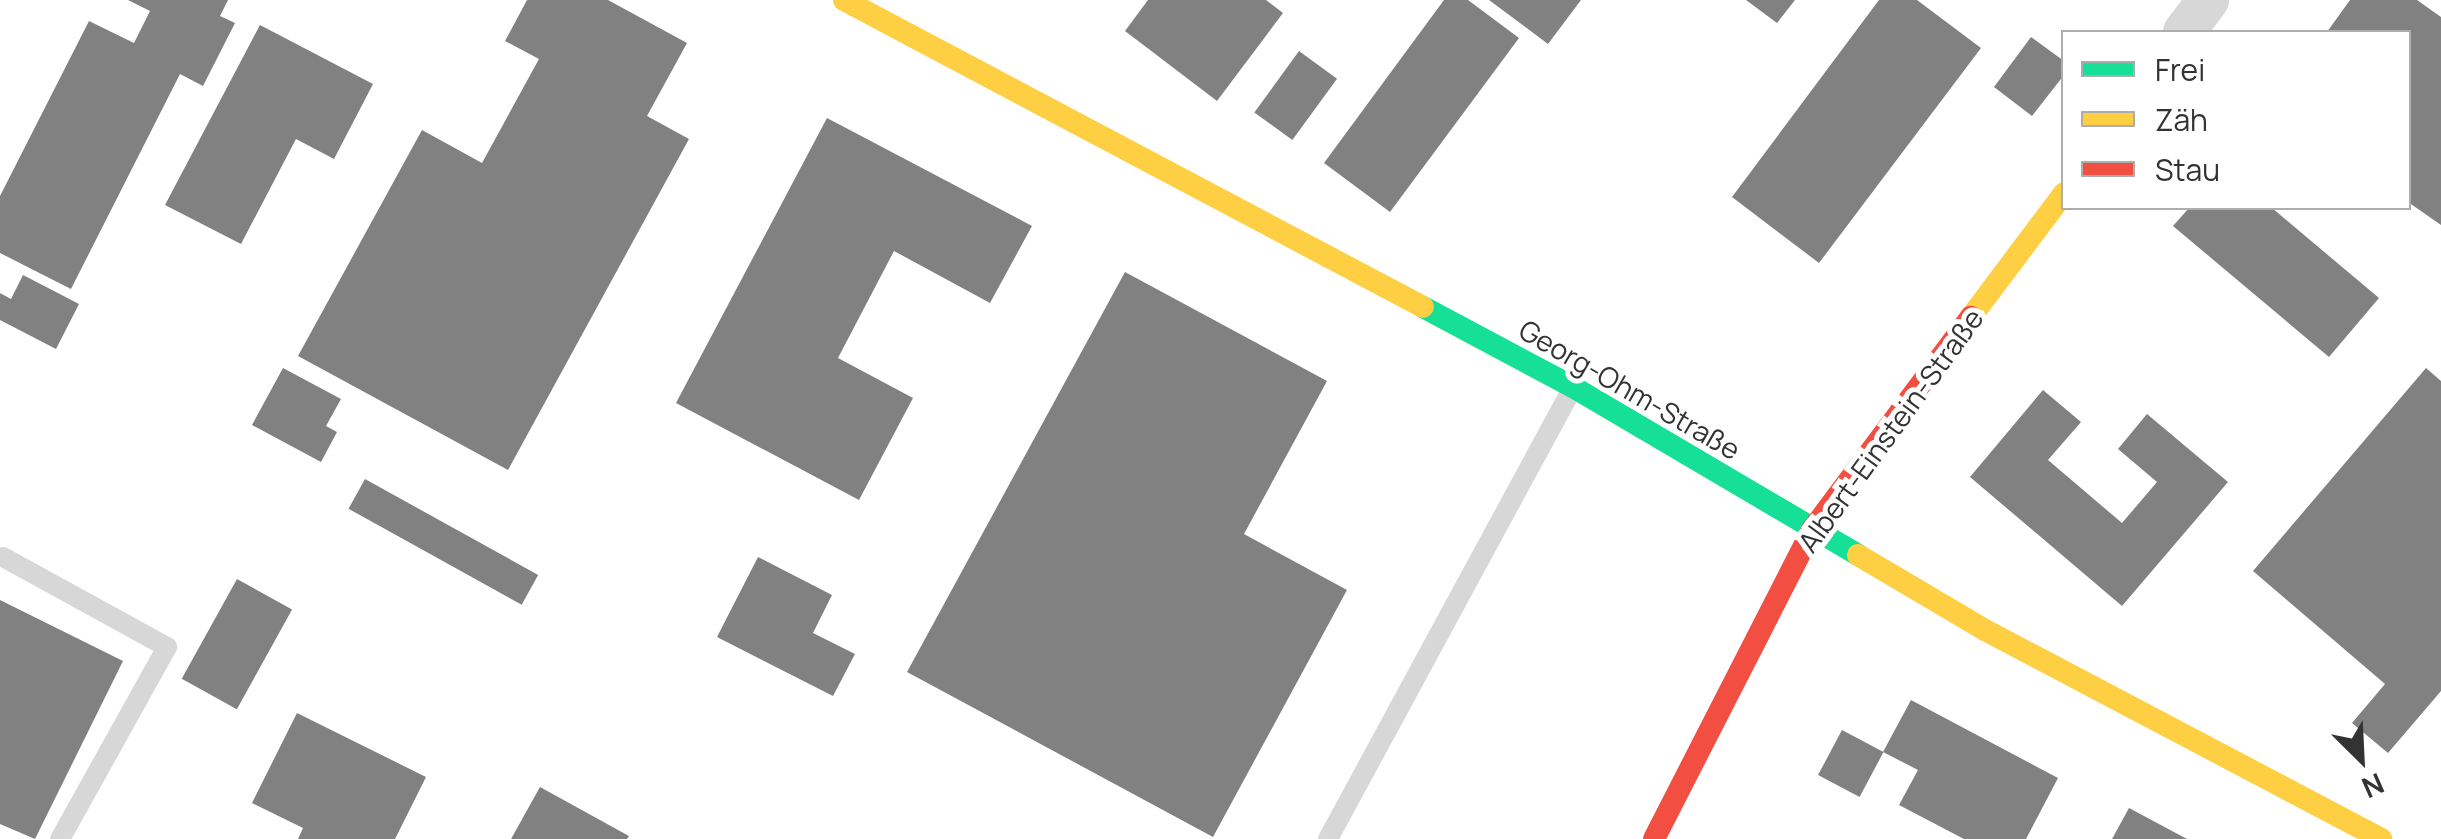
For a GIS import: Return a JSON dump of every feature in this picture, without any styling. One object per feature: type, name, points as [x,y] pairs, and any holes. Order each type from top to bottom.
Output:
[{"type":"street","name":"Georg-Ohm-Straße","points":[[844,0],[1573,387],[1985,630],[2382,839]]},
{"type":"street","points":[[2186,30],[2208,0]]},
{"type":"street","name":"Albert-Einstein-Straße","points":[[1654,839],[1812,530],[2061,196]]},
{"type":"lane","points":[[1328,839],[1573,387]]},
{"type":"lane","points":[[3,558],[168,646],[60,839]]},
{"type":"building","points":[[128,0],[228,0],[220,16],[235,23],[203,86],[180,74],[71,289],[0,253],[0,196],[89,21],[134,43],[150,11]]},
{"type":"building","points":[[527,0],[608,0],[687,43],[647,116],[689,139],[508,470],[298,356],[422,130],[482,163],[539,59],[505,41]]},
{"type":"building","points":[[1148,0],[1266,0],[1283,13],[1217,101],[1125,31]]},
{"type":"building","points":[[1444,0],[1468,0],[1519,38],[1390,212],[1324,163]]},
{"type":"building","points":[[1489,0],[1581,0],[1548,44]]},
{"type":"building","points":[[1746,0],[1795,0],[1777,23]]},
{"type":"building","points":[[1879,0],[1917,0],[1981,48],[1819,263],[1732,197]]},
{"type":"building","points":[[2350,0],[2417,0],[2441,17],[2441,225],[2411,204],[2411,30],[2328,30]]},
{"type":"building","points":[[260,25],[373,84],[334,159],[296,139],[241,244],[165,205]]},
{"type":"building","points":[[2031,37],[2061,59],[2061,79],[2032,116],[1994,87]]},
{"type":"building","points":[[1299,51],[1337,79],[1292,140],[1254,112]]},
{"type":"building","points":[[827,118],[1032,226],[990,303],[894,251],[838,358],[913,398],[859,500],[676,403]]},
{"type":"building","points":[[2187,210],[2274,210],[2379,298],[2329,357],[2173,226]]},
{"type":"building","points":[[1125,272],[1327,381],[1244,534],[1347,590],[1213,837],[907,672]]},
{"type":"building","points":[[23,275],[79,304],[56,349],[0,320],[0,293],[11,299]]},
{"type":"building","points":[[283,368],[341,399],[326,426],[337,432],[321,462],[252,425]]},
{"type":"building","points":[[2426,368],[2441,381],[2441,691],[2388,753],[2352,723],[2385,684],[2253,571]]},
{"type":"building","points":[[2043,390],[2081,422],[2048,460],[2122,523],[2157,482],[2118,449],[2147,414],[2228,482],[2122,606],[1970,477]]},
{"type":"building","points":[[365,479],[538,575],[522,605],[349,509]]},
{"type":"building","points":[[758,557],[832,595],[813,633],[855,654],[833,696],[717,637]]},
{"type":"building","points":[[237,579],[292,610],[237,709],[182,679]]},
{"type":"building","points":[[0,600],[123,661],[35,839],[0,824]]},
{"type":"building","points":[[1911,700],[2058,778],[2026,839],[1964,839],[1899,805],[1918,770],[1883,752]]},
{"type":"building","points":[[297,713],[426,777],[395,839],[298,839],[303,828],[252,803]]},
{"type":"building","points":[[1842,730],[1883,752],[1860,797],[1818,775]]},
{"type":"building","points":[[540,787],[629,836],[511,839]]},
{"type":"building","points":[[2129,808],[2187,839],[2112,839]]},
{"type":"traffic: fast","points":[[1423,307],[1573,387],[1858,555]]},
{"type":"traffic: slow","points":[[844,0],[1423,307]]},
{"type":"traffic: slow","points":[[1971,317],[2061,197]]},
{"type":"traffic: slow","points":[[1858,555],[1985,630],[2381,839]]},
{"type":"traffic: jam","points":[[1654,839],[1812,530],[1971,317]]}]
